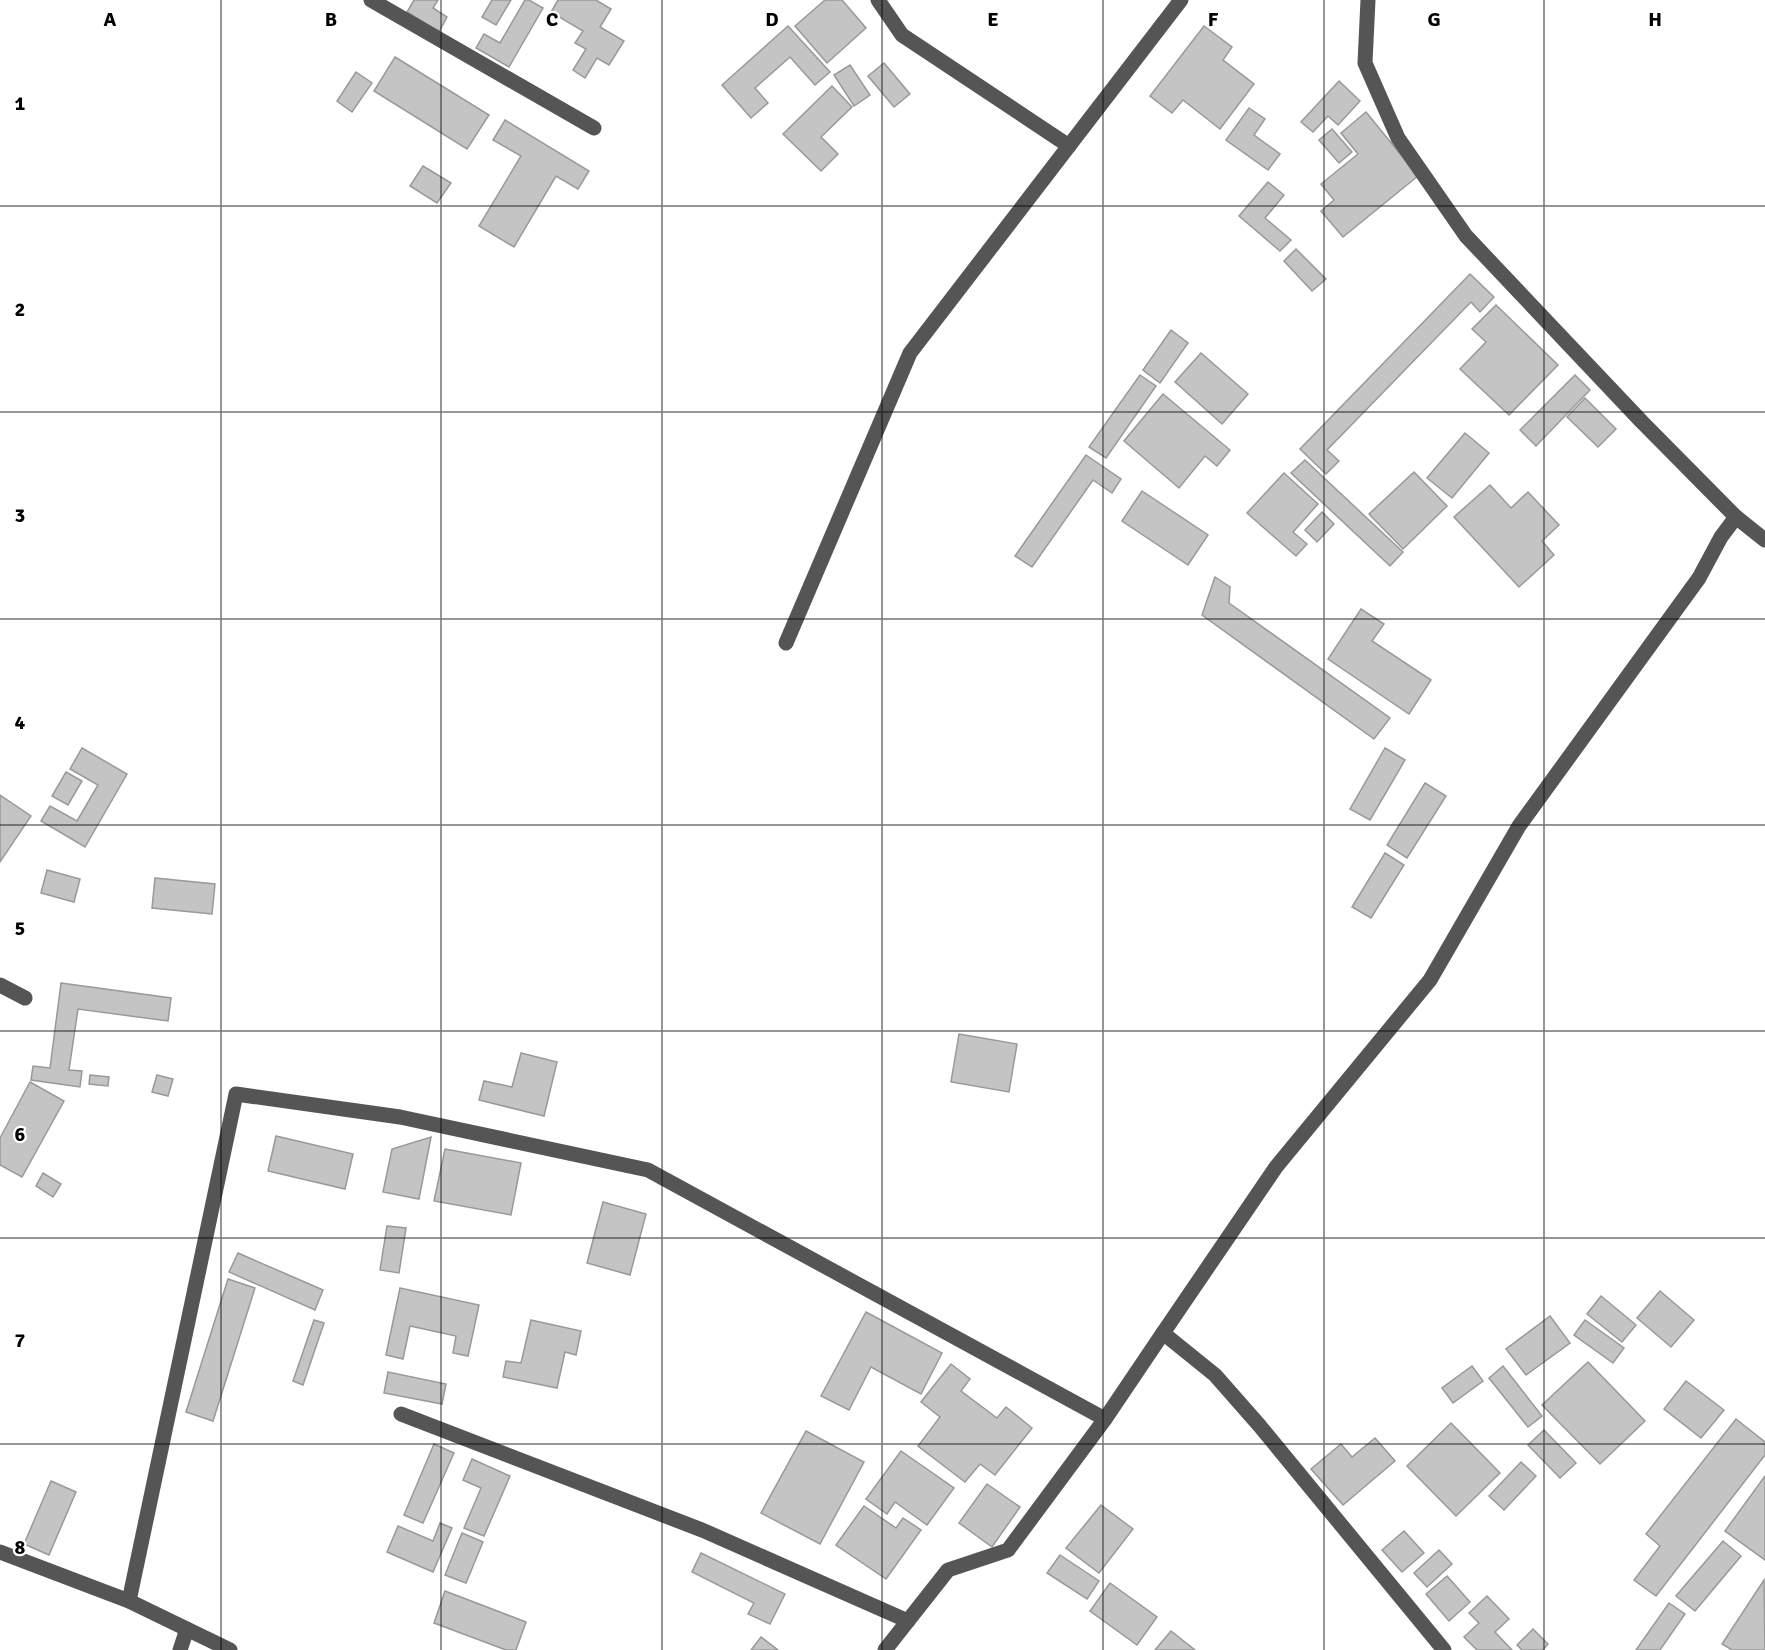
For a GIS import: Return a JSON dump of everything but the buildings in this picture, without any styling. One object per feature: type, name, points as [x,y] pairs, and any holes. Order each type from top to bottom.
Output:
[{"type":"street","points":[[371,0],[594,128]]},
{"type":"street","points":[[878,0],[902,35],[1069,146]]},
{"type":"street","points":[[786,643],[910,353],[1181,0]]},
{"type":"street","points":[[1368,0],[1365,63],[1398,138],[1466,237],[1736,518],[1765,540]]},
{"type":"street","points":[[885,1650],[948,1570],[1008,1550],[1105,1419],[1276,1167],[1430,981],[1519,826],[1699,578],[1721,537],[1736,518]]},
{"type":"street","points":[[0,985],[25,998]]},
{"type":"street","points":[[129,1601],[236,1094],[400,1117],[648,1170],[1105,1419]]},
{"type":"street","points":[[1163,1333],[1215,1375],[1259,1425],[1444,1650]]},
{"type":"street","points":[[401,1414],[702,1530],[908,1621]]},
{"type":"street","points":[[0,1552],[129,1601],[231,1650]]},
{"type":"street","points":[[180,1650],[187,1629]]}]
